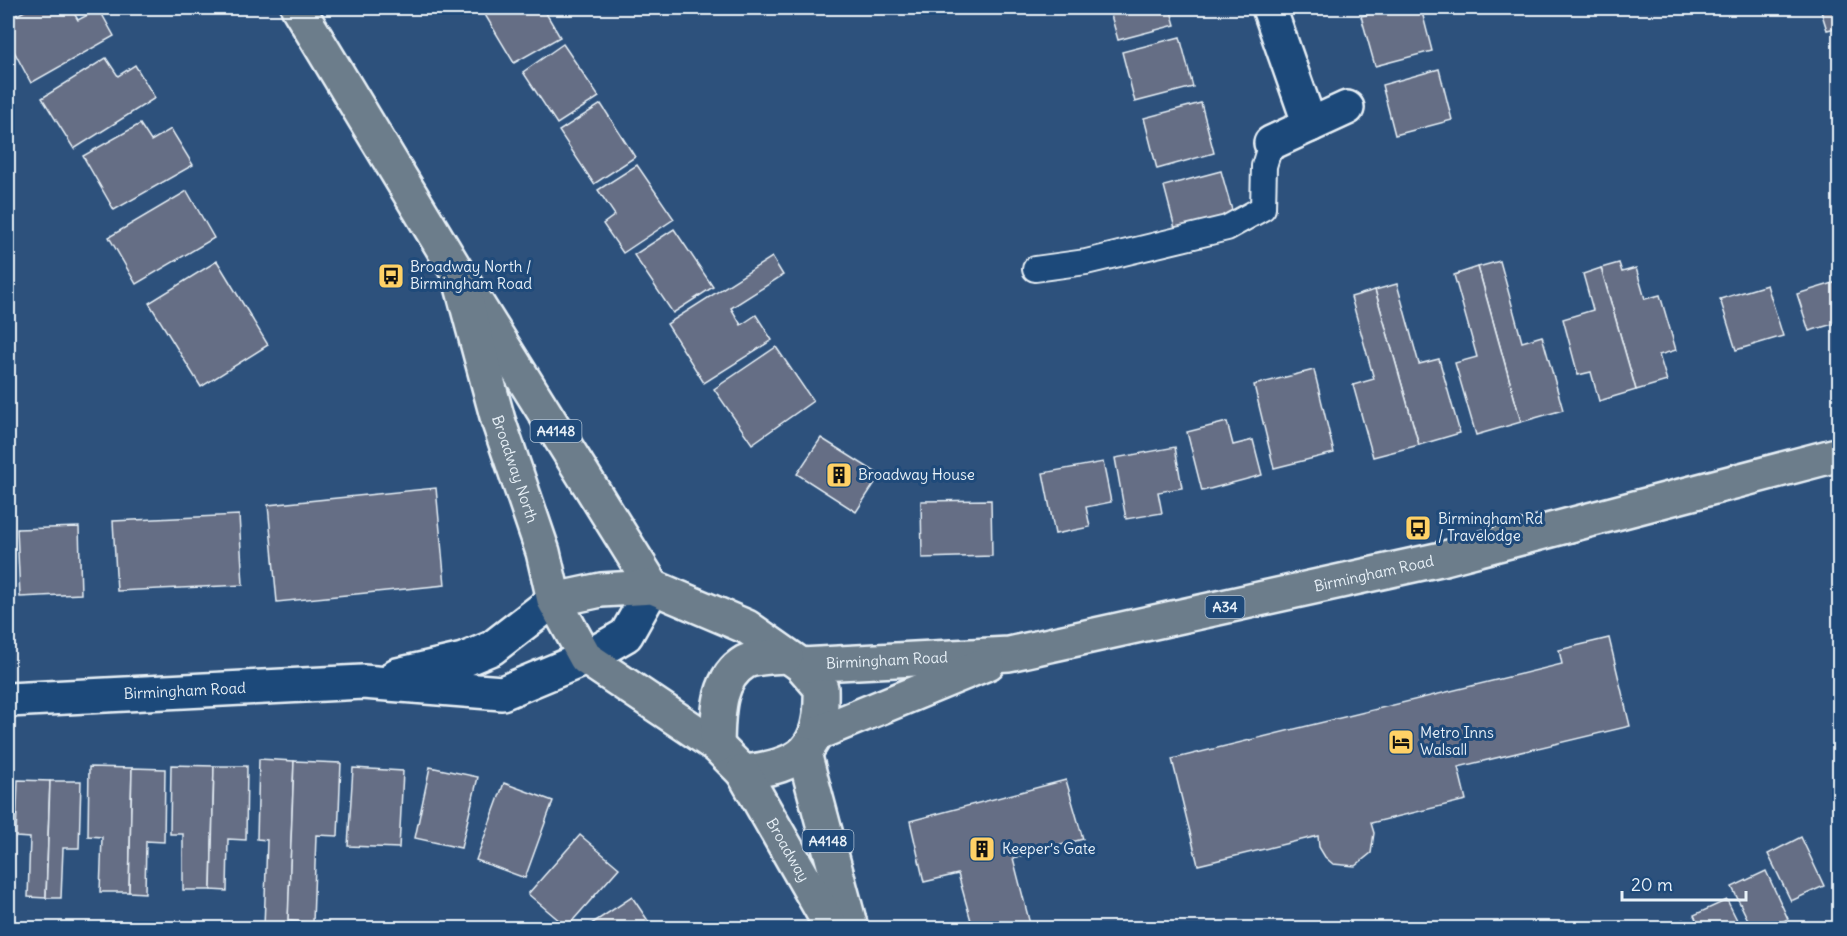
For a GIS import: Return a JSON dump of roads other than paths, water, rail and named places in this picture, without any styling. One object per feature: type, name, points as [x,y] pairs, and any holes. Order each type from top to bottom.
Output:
[{"type":"highway","name":"Broadway North","points":[[298,8],[459,275],[653,587]]},
{"type":"highway","name":"Broadway North","points":[[459,275],[498,420],[543,552],[554,600],[586,658]]},
{"type":"highway","name":"Birmingham Road","points":[[794,660],[1009,654],[1441,559],[1839,454]]},
{"type":"highway","points":[[554,600],[601,590],[653,587],[747,627],[794,660],[822,688],[822,716],[811,743],[772,769],[742,772],[717,746],[718,708],[724,685],[746,662],[794,660]]},
{"type":"highway","name":"Birmingham Road","points":[[811,743],[1009,654]]},
{"type":"highway","name":"A4148","points":[[586,658],[717,746]]},
{"type":"highway","name":"A4148","points":[[811,743],[851,928]]},
{"type":"highway","name":"Broadway","points":[[742,772],[832,928]]},
{"type":"street","points":[[1269,8],[1310,125]]},
{"type":"street","points":[[1271,142],[1347,108]]},
{"type":"street","name":"Birmingham Road","points":[[8,700],[363,682],[502,693],[586,658],[626,635],[653,587]]},
{"type":"street","name":"Birmingham Road","points":[[363,682],[464,660],[492,648],[554,600]]},
{"type":"lane","points":[[1035,269],[1086,262],[1227,228],[1263,208],[1264,166],[1271,142]]},
{"type":"place","name":"Broadway North / Birmingham Road","points":[[391,276]]},
{"type":"place","name":"Broadway House","points":[[839,475]]},
{"type":"place","name":"Birmingham Rd / Travelodge","points":[[1418,528]]},
{"type":"place","name":"Metro Inns Walsall","points":[[1401,742]]},
{"type":"place","name":"Keeper’s Gate","points":[[982,849]]}]
